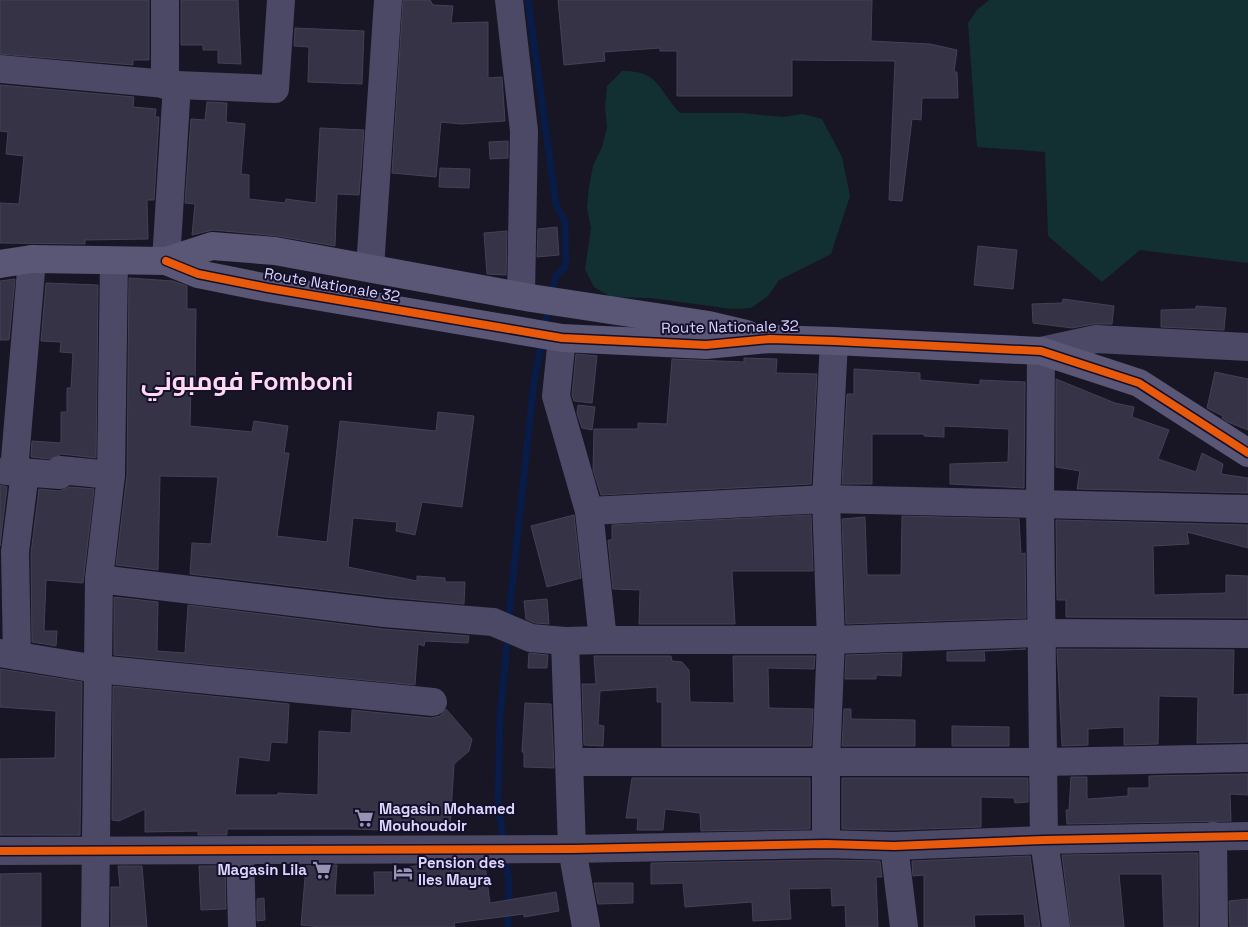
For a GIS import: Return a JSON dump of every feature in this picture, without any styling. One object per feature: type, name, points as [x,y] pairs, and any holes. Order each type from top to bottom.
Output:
[{"type":"street","points":[[165,0],[171,85],[166,261]]},
{"type":"street","points":[[0,69],[171,85],[275,89],[281,0]]},
{"type":"street","points":[[370,268],[388,0]]},
{"type":"street","points":[[509,0],[524,131],[526,297]]},
{"type":"street","name":"Route Nationale 32","points":[[0,264],[32,259],[166,261],[212,246],[275,251],[526,297],[709,324],[770,339]]},
{"type":"street","points":[[32,259],[13,471],[15,552],[8,654],[97,669],[433,702]]},
{"type":"street","points":[[95,927],[99,579],[111,475],[114,261]]},
{"type":"street","name":"Route Nationale 32","points":[[166,261],[198,274],[268,288],[557,337],[706,345],[770,339],[1042,352],[1139,383],[1248,453]]},
{"type":"street","points":[[557,337],[556,396],[589,511],[603,640]]},
{"type":"street","points":[[1056,927],[1044,840],[1042,762],[1040,505],[1042,352],[1096,339],[1248,347]]},
{"type":"street","points":[[826,844],[826,762],[831,640],[826,499],[834,341]]},
{"type":"street","points":[[13,471],[60,475],[60,470],[111,475]]},
{"type":"street","points":[[589,511],[826,499],[1248,509]]},
{"type":"street","points":[[99,579],[384,613],[493,622],[531,638],[566,641],[831,640],[1041,633],[1248,634]]},
{"type":"street","points":[[566,641],[572,849],[586,927]]},
{"type":"street","points":[[569,762],[1042,762],[1248,758]]},
{"type":"street","points":[[1213,836],[1214,927]]},
{"type":"street","points":[[0,851],[572,849],[826,844],[894,846],[1044,840],[1248,836]]},
{"type":"street","points":[[894,846],[904,927]]},
{"type":"street","points":[[240,850],[242,927]]},
{"type":"green space","points":[[989,0],[1248,0],[1248,263],[1140,250],[1102,282],[1048,236],[1045,152],[977,147],[968,23],[977,10]]},
{"type":"green space","points":[[622,71],[644,74],[651,78],[680,113],[742,113],[783,117],[803,114],[822,119],[842,157],[850,196],[831,254],[779,280],[768,296],[751,308],[732,309],[651,298],[611,297],[594,287],[585,269],[591,228],[587,208],[589,187],[593,166],[602,147],[607,127],[605,107],[607,86]]},
{"type":"building","points":[[0,0],[149,0],[149,60],[133,60],[133,65],[0,54]]},
{"type":"building","points":[[181,0],[238,0],[241,64],[218,63],[218,50],[203,50],[203,45],[181,45]]},
{"type":"building","points":[[403,0],[430,0],[433,5],[453,6],[451,23],[488,22],[488,78],[502,77],[505,121],[461,124],[441,122],[436,177],[392,173]]},
{"type":"building","points":[[558,0],[872,0],[871,41],[930,44],[957,50],[954,72],[957,72],[958,98],[922,98],[921,120],[912,119],[902,201],[889,200],[895,61],[792,60],[792,96],[677,96],[677,51],[660,51],[660,48],[604,52],[605,61],[564,65]]},
{"type":"building","points":[[295,28],[364,31],[362,84],[308,82],[309,47],[294,46]]},
{"type":"building","points":[[0,85],[134,97],[133,107],[156,109],[155,117],[159,117],[154,200],[147,200],[148,239],[85,240],[85,244],[0,243],[0,203],[19,204],[24,156],[6,154],[8,132],[0,131]]},
{"type":"building","points":[[207,102],[227,103],[226,122],[245,124],[241,174],[249,175],[249,199],[285,203],[286,199],[316,203],[320,128],[364,130],[359,195],[337,194],[335,246],[278,236],[213,230],[192,235],[195,204],[185,203],[191,119],[205,120]]},
{"type":"building","points":[[508,141],[508,158],[490,159],[489,142]]},
{"type":"building","points":[[440,168],[470,169],[469,188],[439,187]]},
{"type":"building","points":[[557,227],[559,255],[537,257],[538,229]]},
{"type":"building","points":[[507,231],[506,275],[487,274],[484,233]]},
{"type":"building","points":[[978,246],[1017,250],[1013,289],[974,285]]},
{"type":"building","points":[[129,278],[173,281],[187,286],[187,309],[196,309],[195,385],[191,385],[190,426],[252,432],[254,421],[288,426],[284,453],[289,453],[277,536],[327,542],[340,421],[436,431],[438,412],[474,416],[462,507],[422,502],[415,535],[396,531],[397,522],[353,518],[348,567],[417,581],[417,576],[445,578],[445,582],[465,582],[464,604],[386,597],[190,574],[192,543],[211,544],[218,477],[160,476],[158,570],[116,565],[127,475]]},
{"type":"building","points":[[15,279],[9,340],[0,340],[0,281]]},
{"type":"building","points":[[46,283],[98,285],[96,458],[62,454],[50,459],[31,457],[32,441],[61,443],[61,412],[67,412],[67,388],[71,388],[73,353],[60,352],[61,342],[41,341]]},
{"type":"building","points":[[1063,299],[1114,306],[1112,324],[1093,324],[1072,328],[1033,323],[1032,304],[1062,303]]},
{"type":"building","points":[[1196,306],[1226,308],[1224,330],[1161,327],[1161,310],[1196,309]]},
{"type":"building","points":[[576,354],[597,356],[592,403],[574,401],[572,395]]},
{"type":"building","points":[[744,358],[777,359],[776,373],[817,374],[811,484],[601,495],[593,470],[594,429],[638,429],[638,423],[667,424],[672,359],[744,362]]},
{"type":"building","points":[[854,369],[920,373],[920,380],[980,385],[980,380],[1025,382],[1024,488],[950,484],[950,464],[1008,462],[1009,429],[944,426],[944,437],[924,436],[924,434],[872,434],[872,484],[842,484],[847,394],[854,394]]},
{"type":"building","points":[[1215,372],[1248,379],[1248,430],[1228,422],[1222,418],[1223,416],[1207,408]]},
{"type":"building","points":[[1056,379],[1115,403],[1134,407],[1132,417],[1169,430],[1158,459],[1196,472],[1202,453],[1223,464],[1221,474],[1248,478],[1248,493],[1077,489],[1080,471],[1056,467]]},
{"type":"building","points":[[578,405],[595,407],[592,430],[582,428],[577,413]]},
{"type":"building","points":[[0,485],[7,487],[0,546]]},
{"type":"building","points":[[70,487],[94,489],[83,583],[46,580],[44,631],[57,631],[56,646],[32,642],[31,553],[39,489],[59,491]]},
{"type":"building","points":[[574,515],[581,578],[547,587],[531,526]]},
{"type":"building","points":[[811,515],[813,571],[732,571],[735,624],[639,624],[640,590],[613,589],[608,540],[612,540],[612,525]]},
{"type":"building","points":[[902,516],[1019,519],[1021,554],[1025,553],[1026,618],[846,624],[842,519],[865,517],[867,575],[901,575]]},
{"type":"building","points":[[1056,520],[1248,525],[1248,548],[1187,532],[1189,544],[1153,546],[1154,595],[1226,593],[1226,575],[1248,576],[1248,618],[1066,617],[1066,600],[1057,600]]},
{"type":"building","points":[[114,597],[158,602],[157,651],[185,653],[188,605],[383,629],[469,636],[468,643],[425,641],[424,646],[418,644],[415,685],[114,655]]},
{"type":"building","points":[[547,599],[549,624],[535,623],[526,619],[524,601]]},
{"type":"building","points":[[1026,649],[984,651],[985,661],[947,661],[947,652]]},
{"type":"building","points":[[1057,649],[1234,650],[1233,695],[1248,694],[1248,742],[1197,743],[1198,697],[1159,696],[1158,744],[1124,745],[1124,727],[1088,729],[1088,745],[1062,746]]},
{"type":"building","points":[[529,653],[548,655],[547,668],[528,668]]},
{"type":"building","points":[[902,653],[901,676],[876,675],[876,679],[845,679],[846,655]]},
{"type":"building","points":[[594,656],[671,656],[672,661],[682,662],[689,670],[690,702],[734,703],[733,656],[815,656],[814,669],[768,668],[769,708],[813,709],[811,746],[662,746],[662,702],[657,702],[657,687],[600,691],[598,725],[604,726],[603,746],[584,745],[582,684],[596,684]]},
{"type":"building","points":[[0,669],[82,682],[80,835],[0,835],[0,759],[55,758],[56,711],[0,707]]},
{"type":"building","points":[[113,686],[289,704],[287,743],[271,742],[269,761],[239,757],[235,795],[278,795],[278,793],[318,795],[319,731],[351,733],[352,710],[431,718],[440,716],[446,709],[472,739],[469,751],[454,764],[450,828],[421,827],[421,831],[227,829],[227,835],[198,835],[198,831],[145,832],[145,809],[119,821],[112,820]]},
{"type":"building","points":[[525,703],[551,704],[554,768],[524,767],[524,752],[522,752]]},
{"type":"building","points":[[844,709],[851,709],[851,719],[915,720],[915,746],[842,746]]},
{"type":"building","points":[[952,726],[1009,727],[1009,746],[952,746]]},
{"type":"building","points":[[1248,774],[1248,795],[1230,794],[1231,821],[1067,824],[1066,810],[1069,810],[1071,777],[1087,777],[1087,798],[1089,799],[1128,796],[1128,788],[1149,788],[1149,776]]},
{"type":"building","points":[[632,778],[810,778],[810,829],[701,831],[700,813],[665,809],[663,830],[637,830],[638,818],[626,818]]},
{"type":"building","points":[[842,778],[1028,778],[1028,802],[1015,803],[1014,798],[981,797],[981,827],[894,830],[842,829]]},
{"type":"building","points":[[1198,853],[1198,927],[1164,927],[1162,874],[1119,874],[1124,927],[1071,927],[1062,855]]},
{"type":"building","points":[[1030,856],[1040,927],[1025,927],[1024,914],[974,915],[975,927],[924,927],[924,875],[913,876],[912,861]]},
{"type":"building","points":[[880,861],[882,877],[876,877],[878,927],[846,927],[845,905],[832,906],[831,888],[789,889],[791,919],[753,921],[752,902],[685,907],[683,883],[651,884],[651,863]]},
{"type":"building","points":[[337,865],[335,895],[375,895],[374,872],[410,872],[409,867],[421,865],[485,865],[490,903],[556,892],[559,911],[524,917],[524,914],[454,923],[455,927],[320,927],[301,925],[306,866]]},
{"type":"building","points":[[118,866],[142,866],[147,927],[111,927],[111,887],[120,887]]},
{"type":"building","points":[[199,866],[225,866],[226,909],[201,910]]},
{"type":"building","points":[[41,873],[41,927],[0,927],[0,874]]},
{"type":"building","points":[[594,883],[633,883],[633,903],[598,904]]},
{"type":"building","points":[[264,898],[265,920],[257,921],[257,899]]},
{"type":"building","points":[[1248,899],[1248,927],[1230,927],[1229,901]]},
{"type":"waterway","points":[[528,0],[556,205],[565,222],[566,265],[555,278],[551,296]]},
{"type":"waterway","points":[[544,330],[549,307]]},
{"type":"waterway","points":[[508,623],[534,382],[542,341]]},
{"type":"waterway","points":[[504,844],[498,805],[500,716],[508,633]]},
{"type":"waterway","points":[[505,855],[509,885],[508,927]]},
{"type":"cycle path","points":[[166,261],[198,274],[268,288],[562,338],[706,345],[770,339],[1041,351],[1139,383],[1248,453]]},
{"type":"cycle path","points":[[0,851],[572,849],[826,844],[894,846],[1044,840],[1248,836]]},
{"type":"place","name":"Magasin Mohamed Mouhoudoir","points":[[364,818]]},
{"type":"place","name":"Magasin Lila","points":[[322,870]]},
{"type":"place","name":"Pension des Iles Mayra","points":[[403,872]]},
{"type":"district","name":"فومبوني Fomboni","points":[[247,381]]}]
